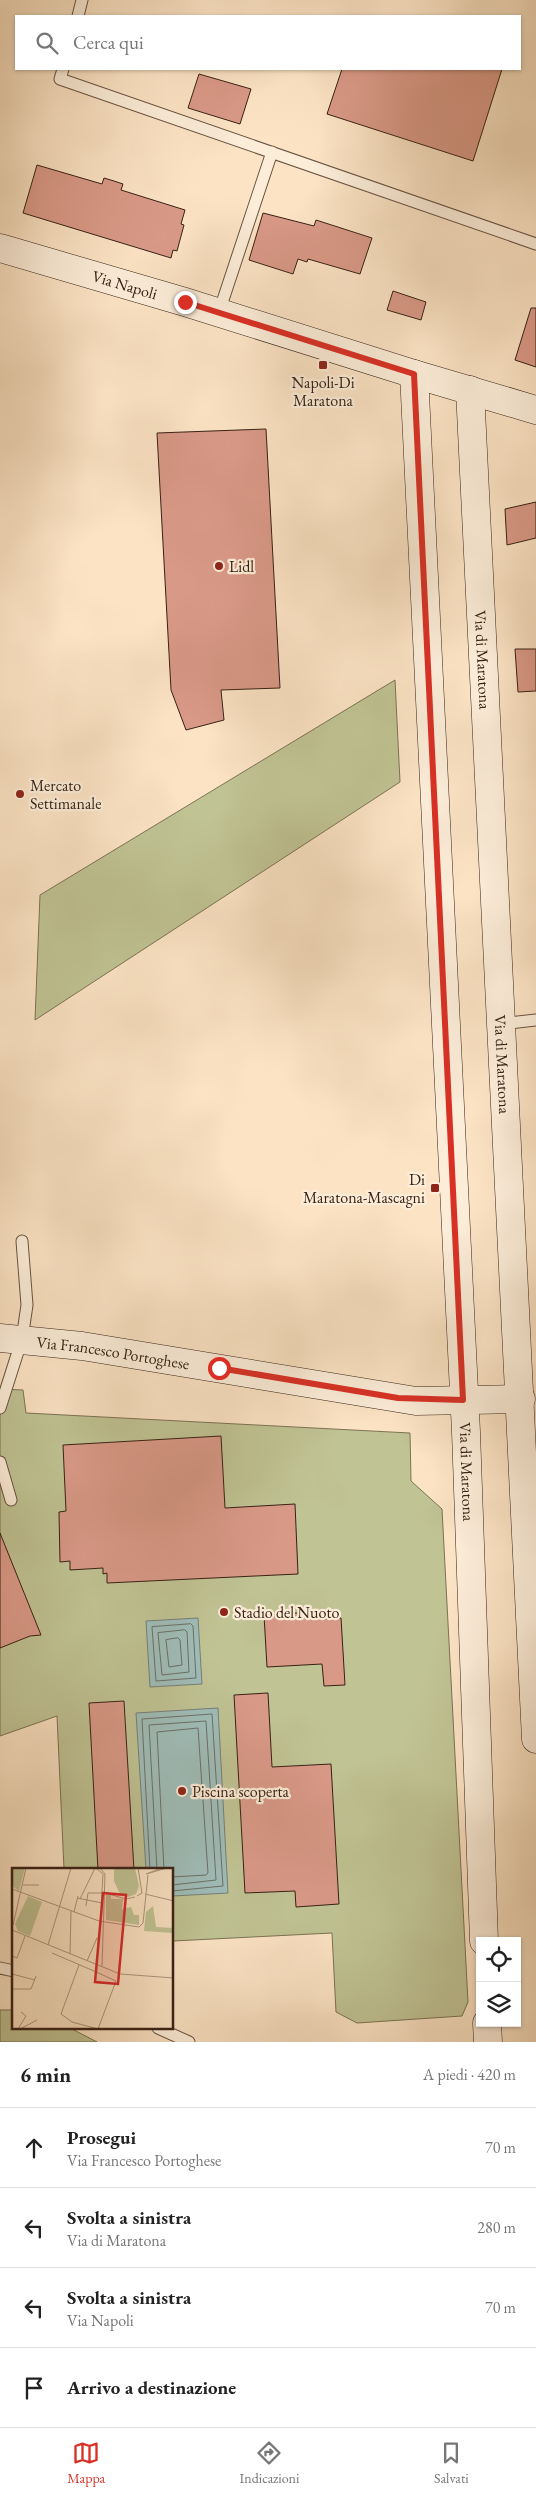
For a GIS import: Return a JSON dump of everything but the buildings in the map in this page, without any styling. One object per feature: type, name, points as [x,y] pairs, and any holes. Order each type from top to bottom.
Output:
[{"type":"main road","name":"Via Napoli","points":[[0,248],[219,312],[414,374],[536,410]]},
{"type":"main road","name":"Via di Maratona","points":[[414,374],[463,1400],[484,1937]]},
{"type":"main road","name":"Via di Maratona","points":[[470,390],[500,1024],[521,1399],[536,1739]]},
{"type":"main road","name":"Via Francesco Portoghese","points":[[11,1338],[82,1346],[398,1398],[521,1399]]},
{"type":"main road","points":[[487,2027],[488,2042]]},
{"type":"lane","points":[[78,15],[82,0]]},
{"type":"lane","points":[[63,70],[60,79],[536,244]]},
{"type":"lane","points":[[219,312],[272,152]]},
{"type":"lane","points":[[500,1024],[536,1020]]},
{"type":"lane","points":[[0,1408],[11,1338],[26,1305],[22,1241]]},
{"type":"lane","points":[[0,1462],[11,1500]]},
{"type":"lane","points":[[162,2030],[189,2042]]},
{"type":"green space","points":[[395,680],[400,782],[35,1020],[40,895]]},
{"type":"green space","name":"Stadio del Nuoto","points":[[0,1389],[23,1390],[26,1413],[410,1433],[411,1481],[442,1509],[468,2002],[462,2016],[357,2023],[336,2012],[332,1933],[174,1941],[174,1868],[64,1868],[57,1716],[0,1736]]},
{"type":"green space","points":[[0,2010],[12,2010],[12,2030],[74,2030],[97,2042],[0,2042]]},
{"type":"water","points":[[198,1618],[202,1684],[150,1687],[146,1621]]},
{"type":"water","name":"Piscina scoperta","points":[[218,1708],[228,1893],[174,1896],[174,1868],[146,1868],[136,1713]]},
{"type":"place","name":"Napoli-Di Maratona","points":[[323,365]]},
{"type":"place","name":"Lidl","points":[[219,566]]},
{"type":"place","name":"Mercato Settimanale","points":[[20,794]]},
{"type":"place","name":"Di Maratona-Mascagni","points":[[435,1188]]},
{"type":"place","name":"Stadio del Nuoto","points":[[224,1612]]},
{"type":"place","name":"Piscina scoperta","points":[[182,1791]]},
{"type":"route","points":[[185,302],[414,374],[463,1400],[398,1398],[219,1368]]}]
